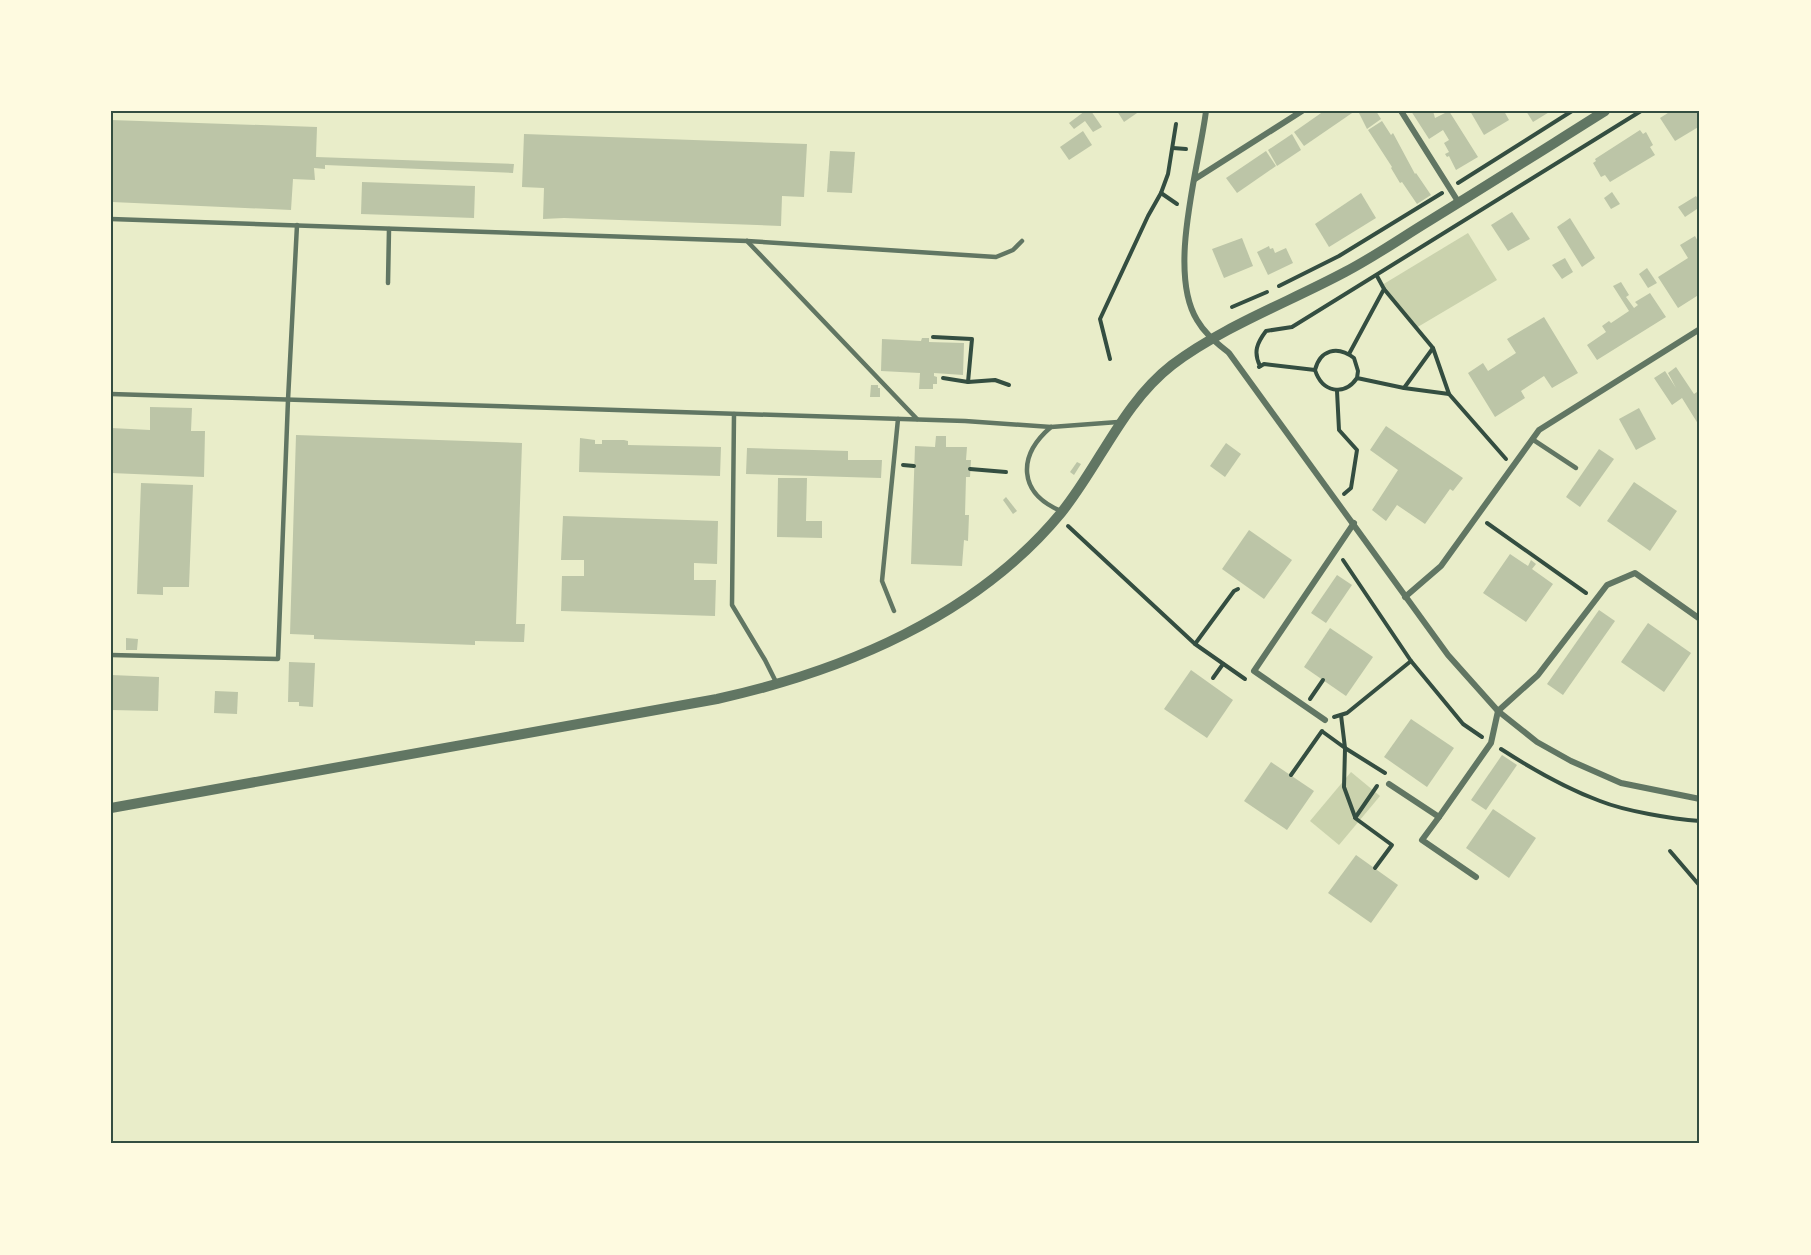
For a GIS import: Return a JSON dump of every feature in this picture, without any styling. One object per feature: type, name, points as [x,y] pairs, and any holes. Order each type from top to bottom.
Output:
[{"type":"street","points":[[1206,111],[1186,230],[1185,271],[1188,297],[1195,318],[1212,339],[1229,353],[1448,655],[1498,711],[1537,742],[1571,761],[1621,783],[1700,799]]},
{"type":"street","points":[[1195,179],[1302,111]]},
{"type":"street","points":[[1401,111],[1459,202]]},
{"type":"street","points":[[111,808],[717,699],[777,684],[832,666],[897,638],[961,602],[1011,564],[1060,514],[1079,489],[1121,422],[1148,387],[1190,352],[1348,271],[1605,111]]},
{"type":"street","points":[[1405,597],[1441,566],[1539,430],[1700,329]]},
{"type":"street","points":[[1325,720],[1254,671],[1354,524]]},
{"type":"street","points":[[1476,877],[1422,840],[1491,742],[1498,711],[1538,675],[1607,585],[1635,573],[1700,619]]},
{"type":"street","points":[[1390,781],[1439,817]]},
{"type":"lane","points":[[111,219],[747,241],[996,257],[1013,250],[1022,241]]},
{"type":"lane","points":[[111,655],[278,659],[297,225]]},
{"type":"lane","points":[[388,283],[389,229]]},
{"type":"lane","points":[[747,241],[917,419]]},
{"type":"lane","points":[[111,394],[917,419],[1009,423],[1051,428],[1121,422]]},
{"type":"lane","points":[[734,414],[732,605],[777,684]]},
{"type":"lane","points":[[894,611],[882,581],[898,419]]},
{"type":"lane","points":[[1051,428],[1038,438],[1030,453],[1026,469],[1028,482],[1038,497],[1060,514]]},
{"type":"lane","points":[[1532,439],[1576,468]]},
{"type":"path","points":[[1232,307],[1339,256],[1572,111]]},
{"type":"path","points":[[1260,366],[1255,349],[1266,332],[1292,327],[1641,111]]},
{"type":"path","points":[[1110,359],[1100,319],[1161,193],[1173,148],[1176,124]]},
{"type":"path","points":[[1173,148],[1186,149]]},
{"type":"path","points":[[1161,193],[1177,204]]},
{"type":"path","points":[[1377,276],[1384,290],[1433,348],[1449,394],[1512,467]]},
{"type":"path","points":[[1349,354],[1384,290]]},
{"type":"path","points":[[933,337],[972,339],[968,382]]},
{"type":"path","points":[[1404,388],[1433,348]]},
{"type":"path","points":[[1340,350],[1349,354],[1357,364],[1357,378],[1344,390],[1337,391],[1326,386],[1317,377],[1315,370],[1320,358],[1326,352],[1340,350]]},
{"type":"path","points":[[1246,376],[1264,364],[1315,370]]},
{"type":"path","points":[[943,378],[968,382],[995,380],[1009,385]]},
{"type":"path","points":[[1357,378],[1449,394]]},
{"type":"path","points":[[1337,391],[1339,430],[1357,450],[1351,488],[1337,500]]},
{"type":"path","points":[[970,469],[1006,472]]},
{"type":"path","points":[[1060,514],[1195,644],[1246,680],[1254,671]]},
{"type":"path","points":[[1477,516],[1596,600]]},
{"type":"path","points":[[1195,644],[1234,591],[1238,589]]},
{"type":"path","points":[[1291,775],[1322,731],[1335,717],[1347,712],[1411,661]]},
{"type":"path","points":[[1213,678],[1223,664]]},
{"type":"path","points":[[1305,707],[1323,680]]},
{"type":"path","points":[[1341,715],[1345,748],[1344,787],[1355,818],[1392,845],[1375,868]]},
{"type":"path","points":[[1322,731],[1386,774],[1390,781]]},
{"type":"path","points":[[1355,818],[1386,774]]},
{"type":"path","points":[[1670,851],[1700,886]]},
{"type":"green space","points":[[1468,233],[1497,280],[1416,328],[1382,285]]},
{"type":"green space","points":[[1351,772],[1380,796],[1339,845],[1310,821]]},
{"type":"building","points":[[1085,111],[1091,111],[1102,127],[1093,132],[1085,121],[1074,129],[1069,123]]},
{"type":"building","points":[[1117,111],[1140,111],[1124,122]]},
{"type":"building","points":[[1324,111],[1355,111],[1304,146],[1294,132]]},
{"type":"building","points":[[1358,111],[1376,111],[1381,119],[1367,129]]},
{"type":"building","points":[[1411,111],[1433,111],[1435,118],[1449,111],[1478,157],[1456,170],[1449,156],[1445,154],[1449,152],[1444,143],[1449,140],[1443,130],[1429,139]]},
{"type":"building","points":[[1470,111],[1504,111],[1509,120],[1484,135]]},
{"type":"building","points":[[1526,111],[1551,111],[1533,122]]},
{"type":"building","points":[[1671,111],[1700,111],[1700,126],[1675,141],[1660,118]]},
{"type":"building","points":[[111,120],[317,127],[316,157],[514,164],[513,173],[325,165],[325,169],[314,168],[315,180],[293,179],[291,210],[112,202]]},
{"type":"building","points":[[1382,121],[1391,135],[1393,133],[1415,174],[1431,195],[1417,204],[1402,182],[1400,183],[1368,130]]},
{"type":"building","points":[[1640,130],[1643,134],[1646,132],[1655,155],[1610,182],[1605,175],[1601,177],[1593,163],[1595,159]]},
{"type":"building","points":[[1083,131],[1092,145],[1069,160],[1060,147]]},
{"type":"building","points":[[524,134],[807,144],[804,197],[782,196],[781,226],[543,219],[544,188],[522,187]]},
{"type":"building","points":[[1292,134],[1301,150],[1277,166],[1268,150]]},
{"type":"building","points":[[830,151],[855,152],[852,193],[827,192]]},
{"type":"building","points":[[1266,151],[1276,166],[1237,193],[1226,178]]},
{"type":"building","points":[[362,182],[475,186],[474,218],[361,214]]},
{"type":"building","points":[[1612,192],[1620,204],[1611,209],[1604,198]]},
{"type":"building","points":[[1361,193],[1376,218],[1329,247],[1315,224]]},
{"type":"building","points":[[1696,196],[1700,207],[1685,217],[1678,207]]},
{"type":"building","points":[[1512,212],[1530,239],[1508,251],[1491,225]]},
{"type":"building","points":[[1570,218],[1595,258],[1582,267],[1557,227]]},
{"type":"building","points":[[1695,236],[1700,245],[1700,294],[1678,308],[1658,277],[1688,258],[1680,245]]},
{"type":"building","points":[[1242,238],[1253,266],[1224,278],[1212,249]]},
{"type":"building","points":[[1269,246],[1275,253],[1286,248],[1293,263],[1268,275],[1257,252]]},
{"type":"building","points":[[1565,258],[1573,272],[1562,279],[1552,265]]},
{"type":"building","points":[[1647,268],[1657,283],[1648,288],[1639,274]]},
{"type":"building","points":[[1621,282],[1629,295],[1626,297],[1634,308],[1638,305],[1635,302],[1650,293],[1666,317],[1597,360],[1587,345],[1606,332],[1602,326],[1629,311],[1613,286]]},
{"type":"building","points":[[1544,317],[1578,373],[1552,388],[1544,376],[1521,391],[1525,398],[1495,417],[1468,373],[1483,363],[1488,371],[1516,353],[1507,339]]},
{"type":"building","points":[[922,338],[929,338],[929,342],[964,343],[963,375],[934,373],[937,377],[937,384],[933,384],[933,389],[919,389],[920,373],[881,371],[882,339],[921,341]]},
{"type":"building","points":[[1676,367],[1694,394],[1697,392],[1700,396],[1700,427],[1682,398],[1672,405],[1654,378],[1665,371],[1676,388],[1668,373]]},
{"type":"building","points":[[871,385],[878,385],[880,397],[870,397]]},
{"type":"building","points":[[150,407],[192,408],[191,431],[205,431],[204,477],[111,473],[111,428],[150,430]]},
{"type":"building","points":[[1639,408],[1656,439],[1636,450],[1619,419]]},
{"type":"building","points":[[1386,426],[1463,478],[1453,491],[1450,489],[1425,524],[1397,505],[1386,521],[1372,510],[1398,470],[1370,450]]},
{"type":"building","points":[[296,435],[522,443],[516,624],[525,624],[524,642],[475,641],[475,645],[314,639],[314,635],[290,634]]},
{"type":"building","points":[[936,436],[946,436],[946,447],[967,447],[966,460],[971,460],[970,477],[966,477],[965,515],[969,515],[968,541],[964,540],[962,566],[911,564],[915,446],[935,447]]},
{"type":"building","points":[[580,438],[595,440],[595,444],[602,444],[602,440],[624,440],[628,441],[628,445],[721,447],[720,476],[579,472]]},
{"type":"building","points":[[1226,443],[1241,454],[1225,477],[1210,466]]},
{"type":"building","points":[[747,448],[848,451],[848,460],[882,460],[881,478],[746,474]]},
{"type":"building","points":[[1599,449],[1614,459],[1580,507],[1566,497]]},
{"type":"building","points":[[1077,462],[1081,464],[1074,475],[1070,472]]},
{"type":"building","points":[[778,478],[807,478],[806,521],[822,521],[822,538],[777,537]]},
{"type":"building","points":[[1634,482],[1677,511],[1650,551],[1607,521]]},
{"type":"building","points":[[141,483],[193,485],[189,587],[163,587],[163,595],[137,594]]},
{"type":"building","points":[[1006,497],[1017,511],[1013,514],[1003,500]]},
{"type":"building","points":[[563,516],[718,521],[717,564],[694,563],[694,580],[716,580],[715,616],[561,611],[562,576],[584,576],[584,560],[561,560]]},
{"type":"building","points":[[1249,530],[1292,560],[1264,599],[1222,569]]},
{"type":"building","points":[[1510,554],[1528,566],[1531,560],[1536,564],[1532,569],[1553,584],[1526,622],[1483,593]]},
{"type":"building","points":[[1337,575],[1352,585],[1326,623],[1311,613]]},
{"type":"building","points":[[1599,610],[1615,621],[1563,695],[1547,684]]},
{"type":"building","points":[[1648,623],[1691,653],[1664,692],[1621,662]]},
{"type":"building","points":[[1330,628],[1373,657],[1346,696],[1304,667]]},
{"type":"building","points":[[126,638],[138,639],[137,650],[126,650]]},
{"type":"building","points":[[289,662],[315,663],[313,707],[299,706],[299,702],[288,702]]},
{"type":"building","points":[[1191,670],[1233,700],[1207,738],[1164,709]]},
{"type":"building","points":[[111,675],[159,677],[158,711],[111,710]]},
{"type":"building","points":[[215,691],[238,692],[237,714],[214,713]]},
{"type":"building","points":[[1411,719],[1454,748],[1427,787],[1384,757]]},
{"type":"building","points":[[1502,755],[1517,765],[1486,810],[1471,800]]},
{"type":"building","points":[[1271,762],[1314,791],[1287,830],[1244,801]]},
{"type":"building","points":[[1493,809],[1536,838],[1509,878],[1466,848]]},
{"type":"building","points":[[1356,855],[1398,885],[1371,923],[1328,893]]}]
